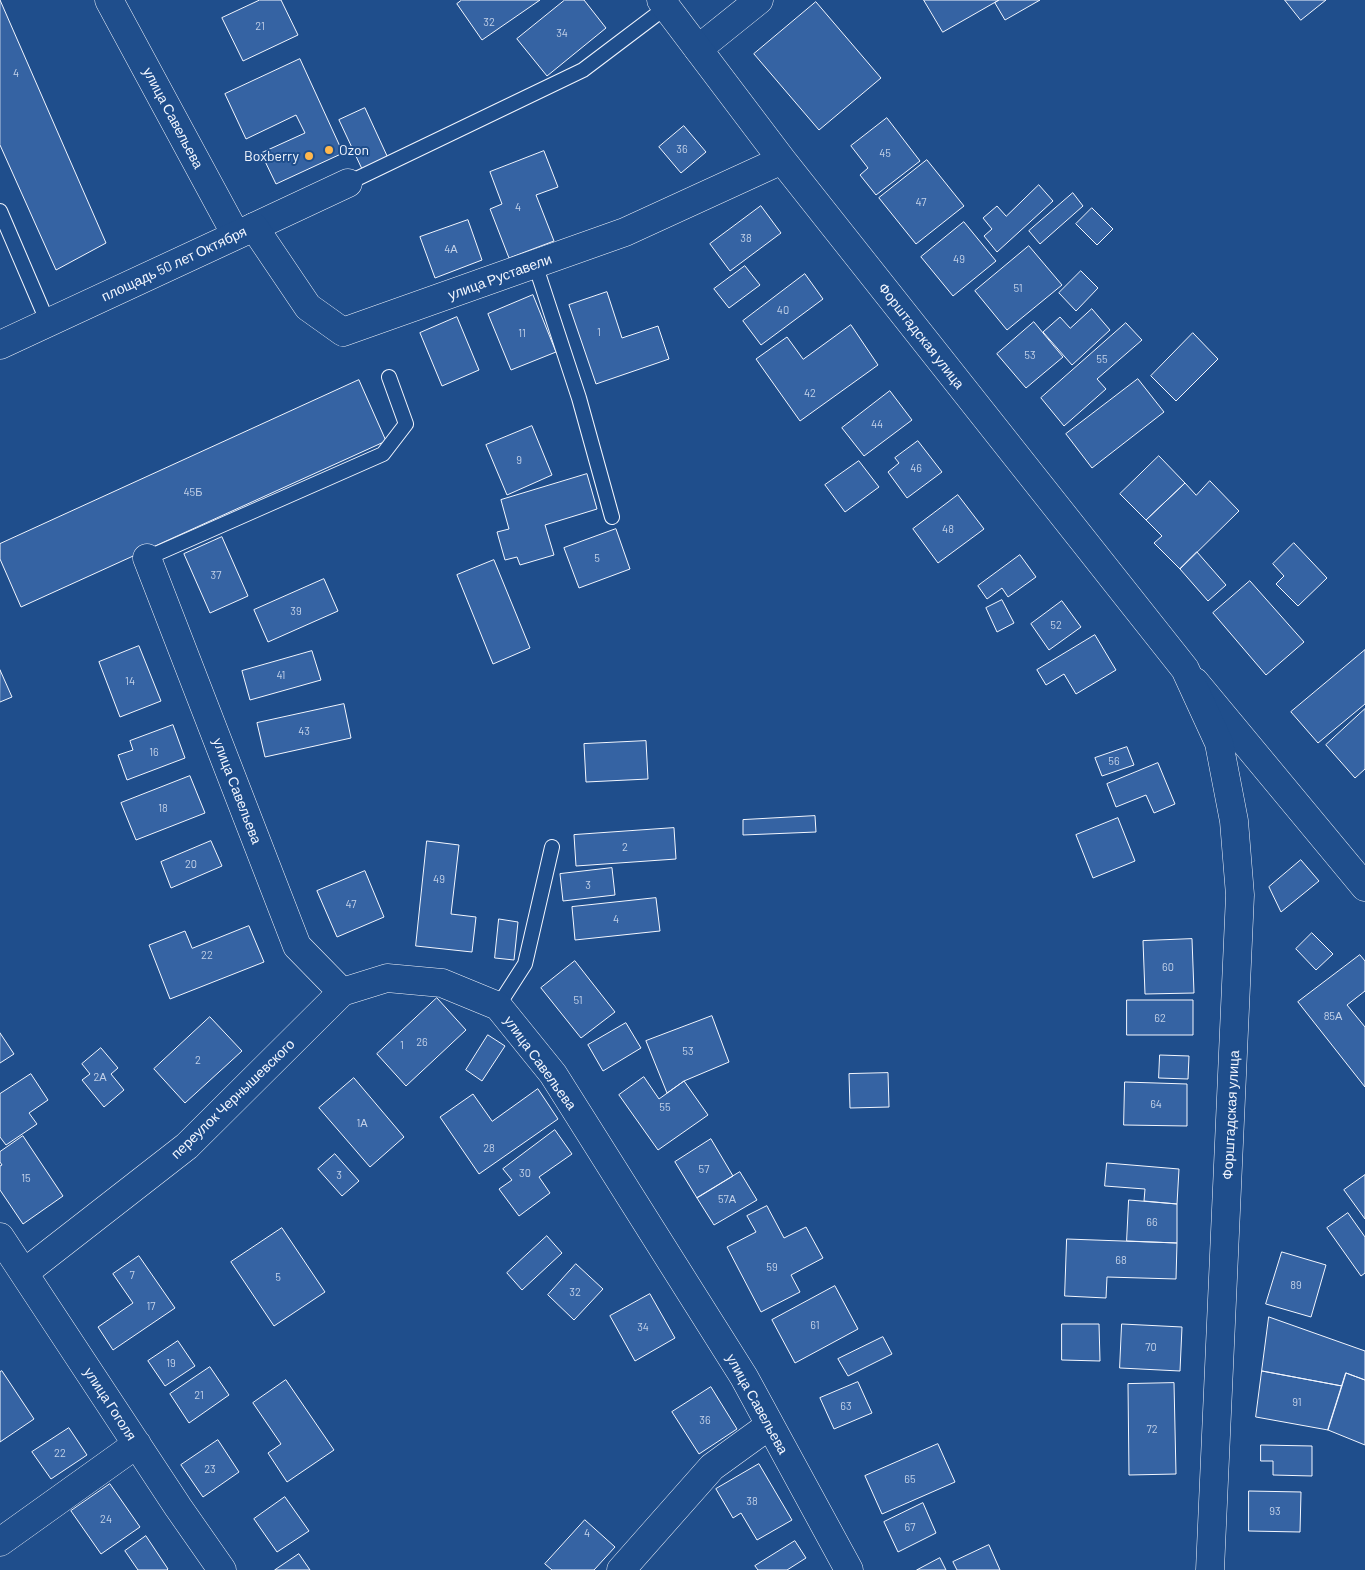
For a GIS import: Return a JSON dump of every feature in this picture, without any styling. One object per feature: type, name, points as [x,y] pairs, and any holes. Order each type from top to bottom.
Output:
[{"type":"street","name":"улица Савельева","points":[[109,0],[245,231]]},
{"type":"street","points":[[698,49],[759,0]]},
{"type":"street","name":"Форштадская улица","points":[[667,2],[698,49],[782,160],[1185,669],[1365,886]]},
{"type":"street","name":"улица Руставели","points":[[245,231],[308,307],[343,332],[624,232],[782,160]]},
{"type":"street","name":"площадь 50 лет Октября","points":[[0,345],[348,183]]},
{"type":"street","name":"улица Савельева","points":[[148,558],[297,946],[342,992],[387,978],[442,983],[498,1006],[553,1074],[744,1377],[848,1570]]},
{"type":"street","name":"Форштадская улица","points":[[1185,669],[1219,743],[1234,820],[1240,896],[1210,1570]]},
{"type":"street","name":"переулок Чернышевского","points":[[24,1273],[188,1146],[342,992]]},
{"type":"street","name":"улица Гоголя","points":[[0,1237],[136,1444],[222,1570]]},
{"type":"street","points":[[621,1570],[712,1467],[770,1425]]},
{"type":"street","points":[[0,1542],[136,1444]]},
{"type":"lane","points":[[348,183],[583,70],[667,2]]},
{"type":"lane","points":[[0,211],[48,323]]},
{"type":"lane","points":[[535,264],[579,398],[612,517]]},
{"type":"lane","points":[[148,558],[383,454],[406,424],[389,378]]},
{"type":"lane","points":[[498,1006],[525,964],[552,847]]},
{"type":"building","points":[[0,0],[106,243],[56,270],[0,145]]},
{"type":"building","points":[[260,0],[281,0],[298,35],[243,61],[222,18]]},
{"type":"building","points":[[462,0],[540,0],[482,40],[457,4]]},
{"type":"building","points":[[565,0],[584,0],[606,28],[547,76],[517,39]]},
{"type":"building","points":[[924,0],[999,0],[943,32]]},
{"type":"building","points":[[999,0],[1040,0],[1005,20],[995,3]]},
{"type":"building","points":[[1285,0],[1326,0],[1301,20]]},
{"type":"building","points":[[816,2],[881,78],[819,130],[754,54]]},
{"type":"building","points":[[300,59],[343,153],[276,184],[261,153],[305,133],[296,115],[246,139],[225,94]]},
{"type":"building","points":[[365,108],[388,158],[362,169],[339,120]]},
{"type":"building","points":[[887,118],[920,161],[876,195],[860,175],[868,168],[851,146]]},
{"type":"building","points":[[684,126],[706,152],[681,173],[659,147]]},
{"type":"building","points":[[544,151],[558,187],[536,195],[554,241],[509,258],[490,209],[502,204],[490,172]]},
{"type":"building","points":[[927,160],[964,206],[916,244],[879,198]]},
{"type":"building","points":[[1039,185],[1053,201],[997,252],[984,236],[992,229],[983,218],[997,206],[1006,216]]},
{"type":"building","points":[[1073,193],[1083,206],[1040,244],[1029,231]]},
{"type":"building","points":[[761,206],[781,233],[730,271],[710,244]]},
{"type":"building","points":[[1092,208],[1113,229],[1097,245],[1076,224]]},
{"type":"building","points":[[468,220],[482,260],[435,278],[420,237]]},
{"type":"building","points":[[964,222],[996,261],[953,296],[921,257]]},
{"type":"building","points":[[1029,246],[1062,285],[1007,330],[975,291]]},
{"type":"building","points":[[745,266],[760,285],[729,308],[714,289]]},
{"type":"building","points":[[1081,271],[1098,288],[1076,311],[1059,293]]},
{"type":"building","points":[[805,274],[823,299],[761,345],[743,321]]},
{"type":"building","points":[[607,292],[622,338],[658,326],[669,359],[596,384],[569,305]]},
{"type":"building","points":[[533,295],[556,352],[511,370],[488,314]]},
{"type":"building","points":[[1092,309],[1110,330],[1072,365],[1043,332],[1060,317],[1070,328]]},
{"type":"building","points":[[457,317],[479,370],[442,386],[420,333]]},
{"type":"building","points":[[1034,322],[1063,357],[1026,388],[997,354]]},
{"type":"building","points":[[1126,323],[1142,340],[1097,379],[1106,389],[1064,426],[1041,398]]},
{"type":"building","points":[[851,325],[878,365],[800,421],[756,359],[787,337],[803,359]]},
{"type":"building","points":[[1193,333],[1218,359],[1176,401],[1151,376]]},
{"type":"building","points":[[1138,379],[1164,412],[1092,468],[1066,434]]},
{"type":"building","points":[[359,380],[386,441],[21,607],[0,559],[0,544]]},
{"type":"building","points":[[890,391],[912,420],[864,456],[842,428]]},
{"type":"building","points":[[532,426],[552,475],[507,495],[486,445]]},
{"type":"building","points":[[918,441],[942,472],[907,498],[888,472],[899,463],[895,458]]},
{"type":"building","points":[[1159,456],[1185,483],[1146,520],[1120,494]]},
{"type":"building","points":[[859,461],[879,487],[845,512],[825,485]]},
{"type":"building","points":[[587,474],[597,509],[545,525],[554,555],[520,565],[517,557],[505,560],[497,532],[509,529],[501,500]]},
{"type":"building","points":[[1210,481],[1239,511],[1180,569],[1154,543],[1162,536],[1146,520],[1185,483],[1196,495]]},
{"type":"building","points":[[958,495],[984,529],[938,563],[913,529]]},
{"type":"building","points":[[616,529],[630,569],[579,588],[564,548]]},
{"type":"building","points":[[222,537],[248,596],[210,613],[184,554]]},
{"type":"building","points":[[1294,543],[1327,578],[1298,606],[1276,584],[1284,576],[1273,564]]},
{"type":"building","points":[[1197,552],[1226,585],[1208,601],[1180,569]]},
{"type":"building","points":[[1020,555],[1036,577],[1008,597],[1002,588],[987,599],[978,586]]},
{"type":"building","points":[[494,560],[530,648],[493,664],[457,575]]},
{"type":"building","points":[[324,579],[338,611],[268,642],[254,610]]},
{"type":"building","points":[[1250,581],[1304,642],[1266,675],[1213,613]]},
{"type":"building","points":[[1002,600],[1014,623],[997,632],[986,608]]},
{"type":"building","points":[[1062,601],[1081,627],[1049,650],[1031,624]]},
{"type":"building","points":[[1095,635],[1116,670],[1076,694],[1064,674],[1046,685],[1037,670]]},
{"type":"building","points":[[139,646],[161,701],[120,717],[99,662]]},
{"type":"building","points":[[1365,650],[1365,704],[1318,743],[1291,712]]},
{"type":"building","points":[[312,651],[321,680],[250,700],[242,671]]},
{"type":"building","points":[[0,670],[12,697],[0,702]]},
{"type":"building","points":[[344,704],[351,738],[265,757],[257,723]]},
{"type":"building","points":[[1365,709],[1365,769],[1355,778],[1326,745]]},
{"type":"building","points":[[173,725],[185,758],[127,780],[118,755],[133,750],[130,741]]},
{"type":"building","points":[[646,741],[648,779],[586,782],[584,744]]},
{"type":"building","points":[[1127,747],[1134,765],[1102,776],[1095,758]]},
{"type":"building","points":[[1158,763],[1175,804],[1154,813],[1146,795],[1116,807],[1107,784]]},
{"type":"building","points":[[190,776],[205,813],[136,840],[121,803]]},
{"type":"building","points":[[815,816],[816,832],[743,835],[743,820]]},
{"type":"building","points":[[1118,818],[1135,861],[1093,878],[1076,835]]},
{"type":"building","points":[[674,828],[676,859],[576,866],[574,835]]},
{"type":"building","points":[[211,841],[222,866],[171,888],[161,862]]},
{"type":"building","points":[[427,841],[459,845],[451,914],[476,917],[472,952],[416,946]]},
{"type":"building","points":[[1301,860],[1319,881],[1281,912],[1269,887]]},
{"type":"building","points":[[612,868],[615,895],[563,901],[560,874]]},
{"type":"building","points":[[365,871],[384,917],[337,937],[317,891]]},
{"type":"building","points":[[656,898],[660,931],[575,940],[572,907]]},
{"type":"building","points":[[499,919],[518,922],[514,960],[495,958]]},
{"type":"building","points":[[249,926],[264,962],[170,999],[149,945],[185,931],[192,948]]},
{"type":"building","points":[[1312,933],[1333,954],[1316,970],[1296,949]]},
{"type":"building","points":[[1192,939],[1194,993],[1145,994],[1143,941]]},
{"type":"building","points":[[1360,955],[1365,961],[1365,991],[1347,1005],[1365,1027],[1365,1087],[1298,1002]]},
{"type":"building","points":[[575,961],[615,1012],[581,1038],[541,988]]},
{"type":"building","points":[[437,998],[466,1030],[406,1086],[377,1054]]},
{"type":"building","points":[[1127,1000],[1193,1000],[1193,1035],[1127,1035]]},
{"type":"building","points":[[712,1016],[729,1062],[684,1081],[667,1093],[646,1041]]},
{"type":"building","points":[[210,1017],[242,1051],[185,1103],[154,1069]]},
{"type":"building","points":[[626,1023],[641,1048],[603,1071],[588,1045]]},
{"type":"building","points":[[0,1033],[14,1054],[0,1063]]},
{"type":"building","points":[[488,1035],[505,1046],[482,1081],[466,1070]]},
{"type":"building","points":[[101,1048],[118,1068],[111,1074],[124,1090],[104,1107],[82,1080],[90,1074],[82,1064]]},
{"type":"building","points":[[1160,1055],[1189,1056],[1188,1079],[1159,1078]]},
{"type":"building","points":[[888,1073],[889,1107],[850,1108],[849,1074]]},
{"type":"building","points":[[31,1074],[48,1100],[29,1113],[37,1124],[6,1145],[0,1137],[0,1094]]},
{"type":"building","points":[[644,1077],[659,1099],[684,1081],[708,1115],[658,1150],[619,1095]]},
{"type":"building","points":[[354,1078],[404,1137],[370,1167],[319,1108]]},
{"type":"building","points":[[1125,1082],[1187,1084],[1187,1126],[1124,1125]]},
{"type":"building","points":[[538,1089],[558,1119],[479,1174],[440,1117],[473,1094],[492,1121]]},
{"type":"building","points":[[555,1130],[572,1154],[539,1177],[550,1193],[519,1216],[499,1189],[512,1180],[503,1169]]},
{"type":"building","points":[[23,1136],[63,1196],[23,1224],[0,1190],[0,1166],[2,1165],[0,1162],[0,1152]]},
{"type":"building","points":[[711,1139],[733,1176],[697,1198],[675,1162]]},
{"type":"building","points":[[335,1154],[359,1181],[342,1196],[318,1169]]},
{"type":"building","points":[[1107,1163],[1179,1169],[1177,1204],[1144,1201],[1145,1189],[1105,1186]]},
{"type":"building","points":[[740,1172],[757,1200],[714,1225],[697,1198]]},
{"type":"building","points":[[1365,1175],[1365,1219],[1344,1190]]},
{"type":"building","points":[[1129,1200],[1177,1204],[1177,1243],[1127,1241]]},
{"type":"building","points":[[767,1206],[784,1238],[806,1227],[823,1258],[791,1275],[800,1292],[761,1312],[727,1247],[756,1232],[747,1216]]},
{"type":"building","points":[[1348,1213],[1365,1237],[1365,1273],[1361,1276],[1327,1228]]},
{"type":"building","points":[[282,1228],[325,1292],[274,1326],[231,1262]]},
{"type":"building","points":[[547,1236],[562,1253],[522,1290],[507,1273]]},
{"type":"building","points":[[1067,1239],[1177,1243],[1176,1279],[1107,1277],[1106,1298],[1065,1296]]},
{"type":"building","points":[[1282,1252],[1326,1265],[1311,1317],[1266,1304]]},
{"type":"building","points":[[139,1256],[175,1308],[113,1350],[98,1327],[133,1303],[113,1274]]},
{"type":"building","points":[[576,1264],[603,1289],[574,1320],[548,1295]]},
{"type":"building","points":[[835,1286],[858,1329],[795,1363],[772,1320]]},
{"type":"building","points":[[650,1294],[675,1338],[635,1361],[610,1316]]},
{"type":"building","points":[[1269,1317],[1365,1351],[1365,1380],[1346,1373],[1342,1386],[1262,1371]]},
{"type":"building","points":[[1062,1324],[1099,1324],[1100,1361],[1062,1360]]},
{"type":"building","points":[[1122,1324],[1182,1327],[1180,1371],[1120,1368]]},
{"type":"building","points":[[883,1337],[892,1354],[848,1376],[838,1359]]},
{"type":"building","points":[[178,1341],[195,1366],[165,1386],[148,1361]]},
{"type":"building","points":[[210,1367],[229,1395],[189,1423],[170,1394]]},
{"type":"building","points":[[2,1371],[34,1419],[0,1442],[0,1372]]},
{"type":"building","points":[[1262,1371],[1342,1386],[1328,1430],[1256,1417]]},
{"type":"building","points":[[1346,1373],[1365,1380],[1365,1445],[1328,1430]]},
{"type":"building","points":[[286,1380],[334,1450],[287,1482],[268,1453],[281,1444],[253,1403]]},
{"type":"building","points":[[858,1382],[872,1413],[834,1429],[820,1398]]},
{"type":"building","points":[[1174,1383],[1176,1474],[1129,1475],[1128,1384]]},
{"type":"building","points":[[711,1387],[737,1429],[699,1454],[672,1412]]},
{"type":"building","points":[[69,1428],[87,1455],[51,1479],[32,1452]]},
{"type":"building","points":[[218,1440],[239,1472],[203,1497],[181,1465]]},
{"type":"building","points":[[938,1444],[955,1482],[882,1514],[865,1476]]},
{"type":"building","points":[[1261,1445],[1312,1446],[1312,1476],[1273,1475],[1273,1461],[1261,1461]]},
{"type":"building","points":[[759,1464],[792,1520],[757,1540],[741,1513],[733,1518],[716,1489]]},
{"type":"building","points":[[110,1484],[140,1527],[101,1554],[71,1511]]},
{"type":"building","points":[[1249,1491],[1301,1492],[1300,1532],[1249,1531]]},
{"type":"building","points":[[285,1497],[309,1531],[277,1552],[254,1519]]},
{"type":"building","points":[[923,1503],[936,1533],[898,1552],[884,1522]]},
{"type":"building","points":[[585,1520],[615,1547],[594,1570],[552,1570],[545,1564]]},
{"type":"building","points":[[146,1536],[167,1570],[138,1570],[125,1551]]},
{"type":"building","points":[[795,1541],[806,1558],[787,1570],[758,1570],[755,1566]]},
{"type":"building","points":[[989,1545],[1000,1570],[957,1570],[953,1562]]},
{"type":"building","points":[[299,1554],[310,1570],[275,1570]]},
{"type":"building","points":[[940,1558],[946,1570],[917,1570]]},
{"type":"place","name":"Ozon","points":[[329,150]]},
{"type":"place","name":"Boxberry","points":[[309,156]]}]
